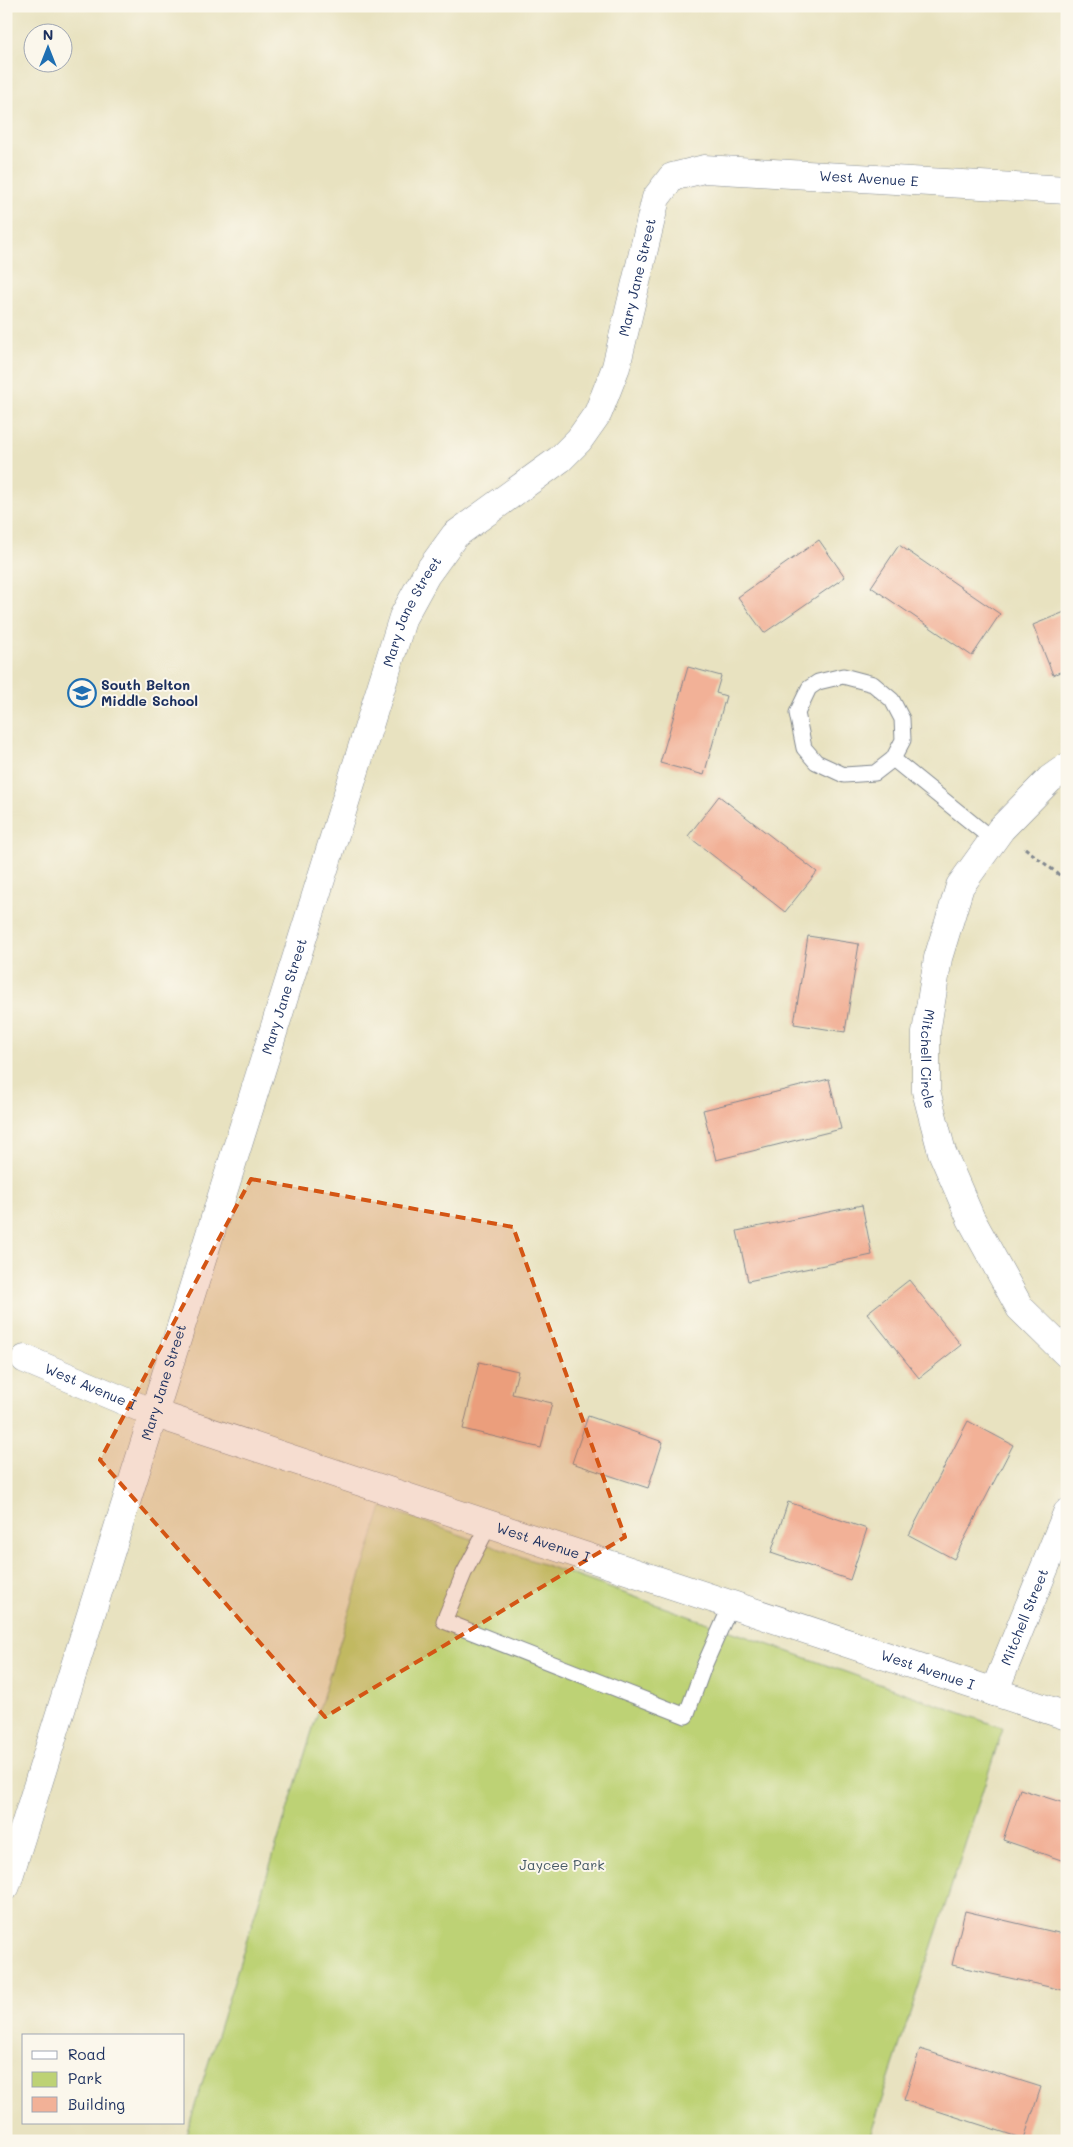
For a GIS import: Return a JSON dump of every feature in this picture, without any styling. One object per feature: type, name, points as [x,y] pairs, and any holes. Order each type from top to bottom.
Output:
[{"type":"street","name":"West Avenue E","points":[[672,177],[704,169],[1067,190]]},
{"type":"street","name":"Mary Jane Street","points":[[6,1886],[12,1847],[153,1414],[403,617],[426,575],[456,535],[560,459],[579,440],[598,414],[616,367],[656,198],[672,177]]},
{"type":"street","name":"Mitchell Circle","points":[[1067,767],[1050,779],[997,835],[960,886],[938,958],[926,1033],[926,1091],[942,1152],[972,1219],[1020,1308],[1067,1354]]},
{"type":"street","name":"West Avenue I","points":[[25,1359],[153,1414],[1067,1716]]},
{"type":"street","name":"Mitchell Street","points":[[994,1692],[1067,1513]]},
{"type":"lane","points":[[843,676],[873,684],[892,700],[902,719],[903,740],[893,759],[875,773],[844,775],[816,762],[804,748],[798,713],[809,688],[818,682],[843,676]]},
{"type":"lane","points":[[893,759],[997,835]]},
{"type":"lane","points":[[489,1525],[464,1573],[444,1621],[686,1716],[704,1666],[731,1605]]},
{"type":"path","points":[[997,835],[1067,881]]},
{"type":"highlighted area","points":[[251,1179],[513,1227],[625,1537],[325,1717],[100,1460]]},
{"type":"green space","name":"Jaycee Park","points":[[382,1507],[1003,1728],[870,2136],[862,2141],[184,2141]]},
{"type":"building","points":[[819,540],[845,577],[764,633],[738,597]]},
{"type":"building","points":[[899,545],[1000,614],[972,656],[871,587]]},
{"type":"building","points":[[1067,611],[1067,669],[1053,675],[1033,625]]},
{"type":"building","points":[[688,667],[721,676],[716,693],[726,696],[704,775],[660,763]]},
{"type":"building","points":[[719,796],[817,872],[785,912],[688,836]]},
{"type":"building","points":[[808,936],[859,944],[845,1032],[794,1024]]},
{"type":"building","points":[[829,1079],[841,1129],[716,1160],[703,1110]]},
{"type":"building","points":[[862,1205],[872,1255],[748,1281],[737,1231]]},
{"type":"building","points":[[909,1280],[961,1345],[919,1378],[867,1313]]},
{"type":"building","points":[[479,1362],[518,1371],[512,1394],[552,1403],[541,1448],[463,1429]]},
{"type":"building","points":[[588,1416],[663,1442],[648,1488],[572,1463]]},
{"type":"building","points":[[968,1421],[1013,1445],[954,1559],[909,1535]]},
{"type":"building","points":[[788,1502],[867,1529],[850,1580],[771,1553]]},
{"type":"building","points":[[1020,1789],[1067,1804],[1067,1862],[1003,1840]]},
{"type":"building","points":[[965,1911],[1067,1935],[1067,1991],[952,1965]]},
{"type":"building","points":[[920,2049],[1041,2087],[1024,2139],[904,2100]]},
{"type":"place","name":"South Belton Middle School","points":[[82,693]]}]
